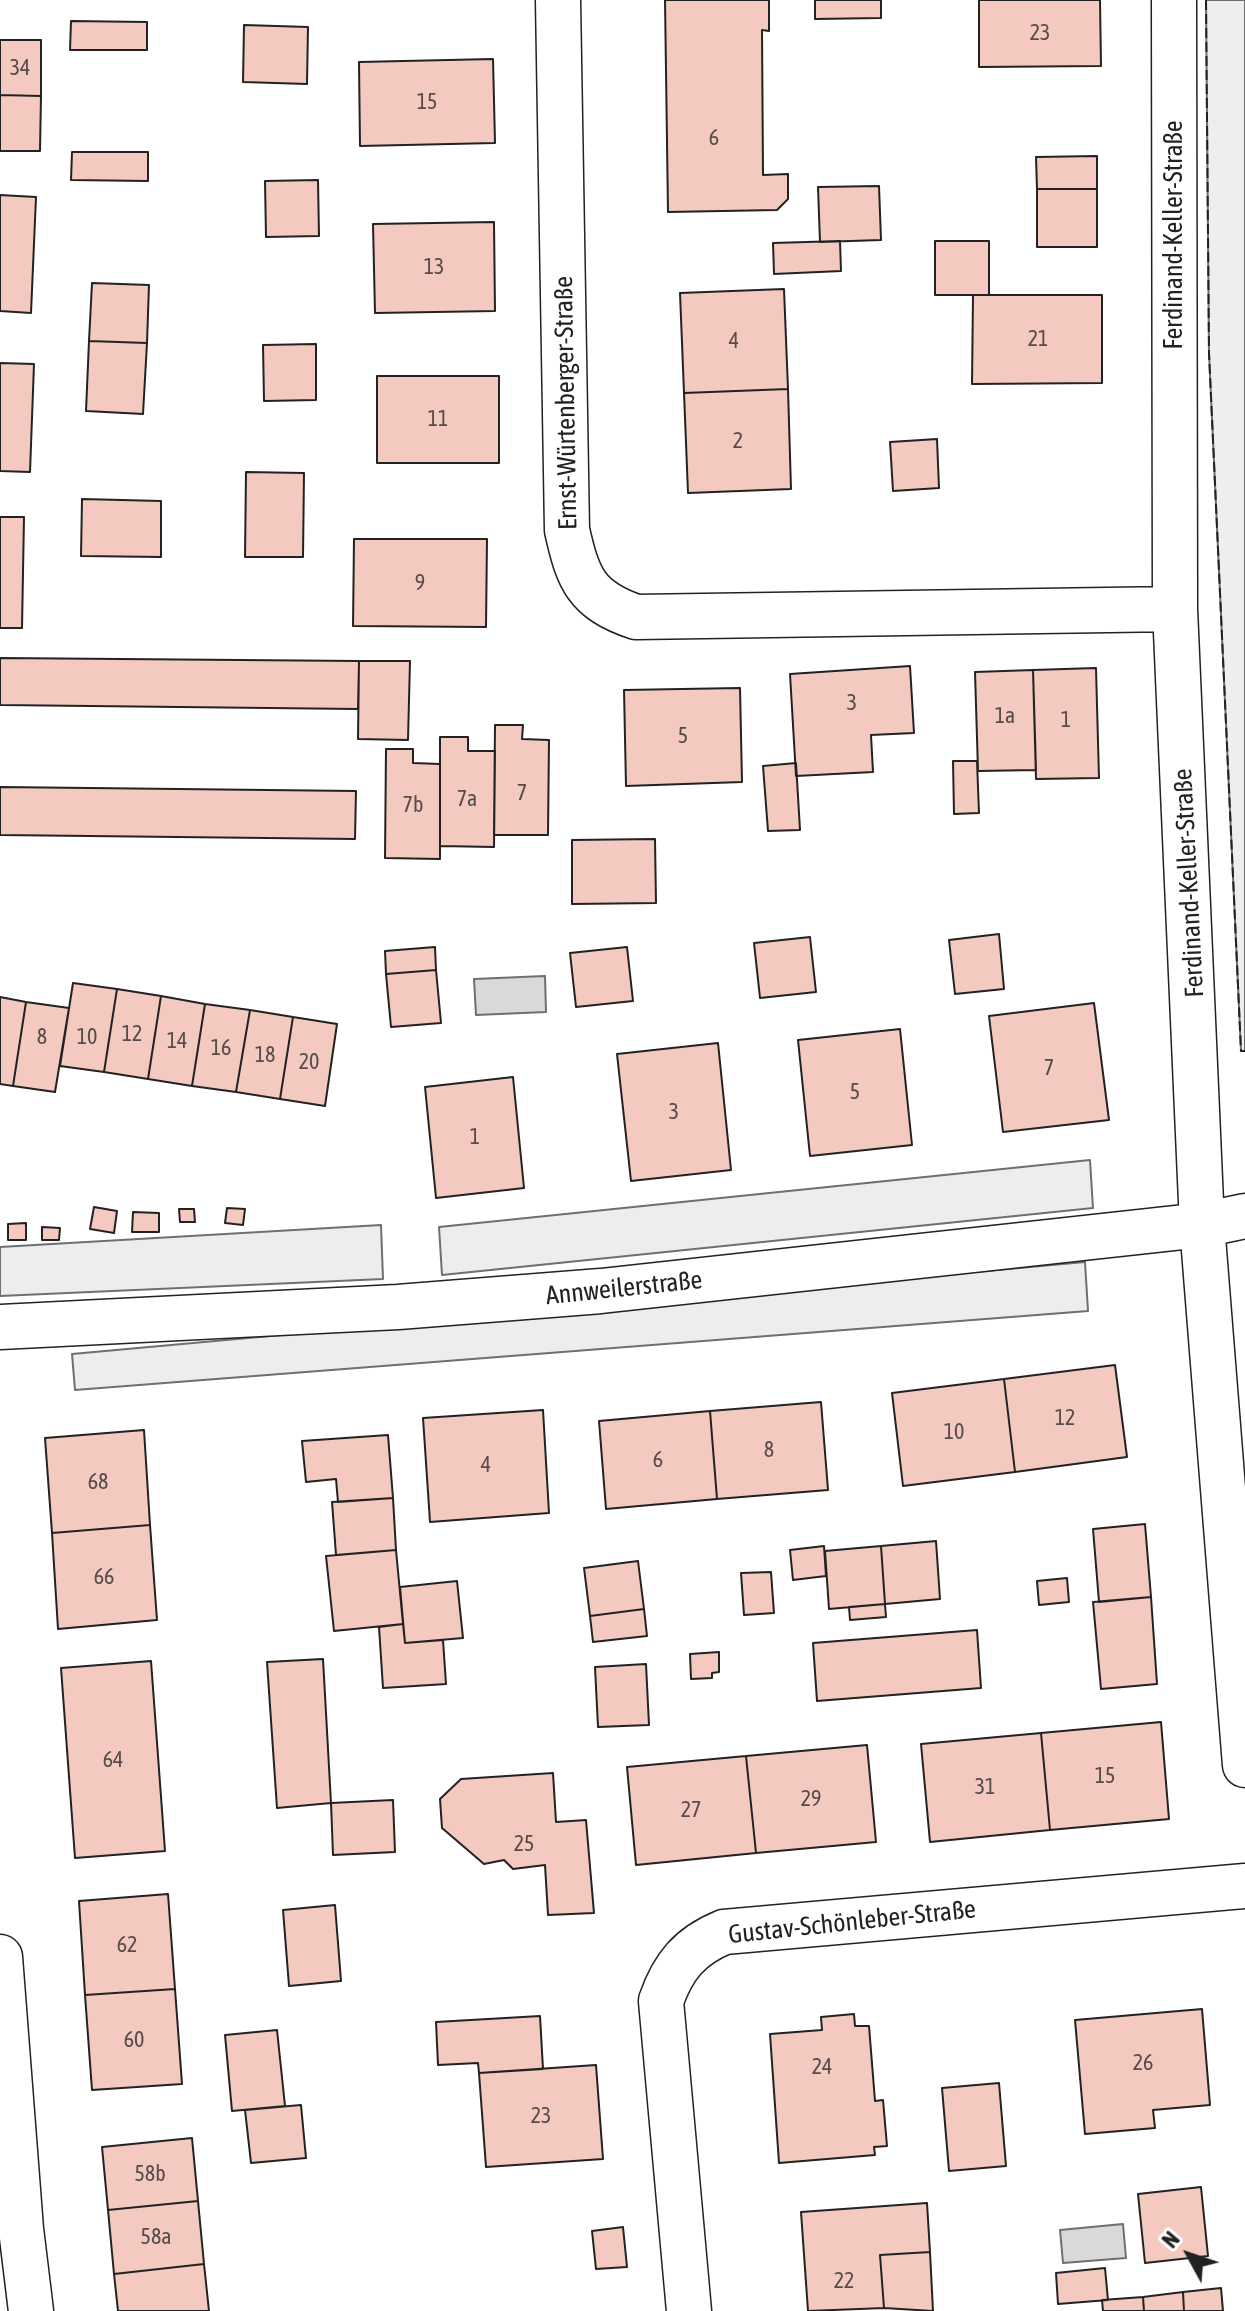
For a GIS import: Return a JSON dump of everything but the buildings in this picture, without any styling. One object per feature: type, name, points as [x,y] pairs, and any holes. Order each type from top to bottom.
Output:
[{"type":"street","name":"Ernst-Würtenberger-Straße","points":[[558,0],[567,530],[576,571],[590,593],[614,610],[636,617],[1175,609]]},
{"type":"street","name":"Ferdinand-Keller-Straße","points":[[1174,0],[1175,609],[1200,1124],[1202,1225],[1245,1765]]},
{"type":"street","name":"Annweilerstraße","points":[[0,1327],[398,1307],[601,1291],[1202,1225],[1245,1216]]},
{"type":"street","name":"Gustav-Schönleber-Straße","points":[[689,2311],[661,2001],[684,1957],[698,1942],[724,1932],[1245,1886]]},
{"type":"street","points":[[0,1957],[21,2229],[31,2311]]},
{"type":"shaded area","points":[[1206,0],[1245,0],[1245,1051],[1241,1051],[1209,353]]},
{"type":"shaded area","points":[[545,976],[546,1012],[476,1015],[474,979]]},
{"type":"shaded area","points":[[1090,1160],[1093,1208],[442,1275],[439,1227]]},
{"type":"shaded area","points":[[381,1225],[383,1279],[0,1296],[0,1247]]},
{"type":"shaded area","points":[[1085,1262],[1088,1311],[75,1390],[72,1354]]},
{"type":"shaded area","points":[[1123,2224],[1126,2258],[1063,2263],[1060,2230]]},
{"type":"fence","points":[[1206,0],[1209,353],[1241,1051],[1245,1051]]}]
